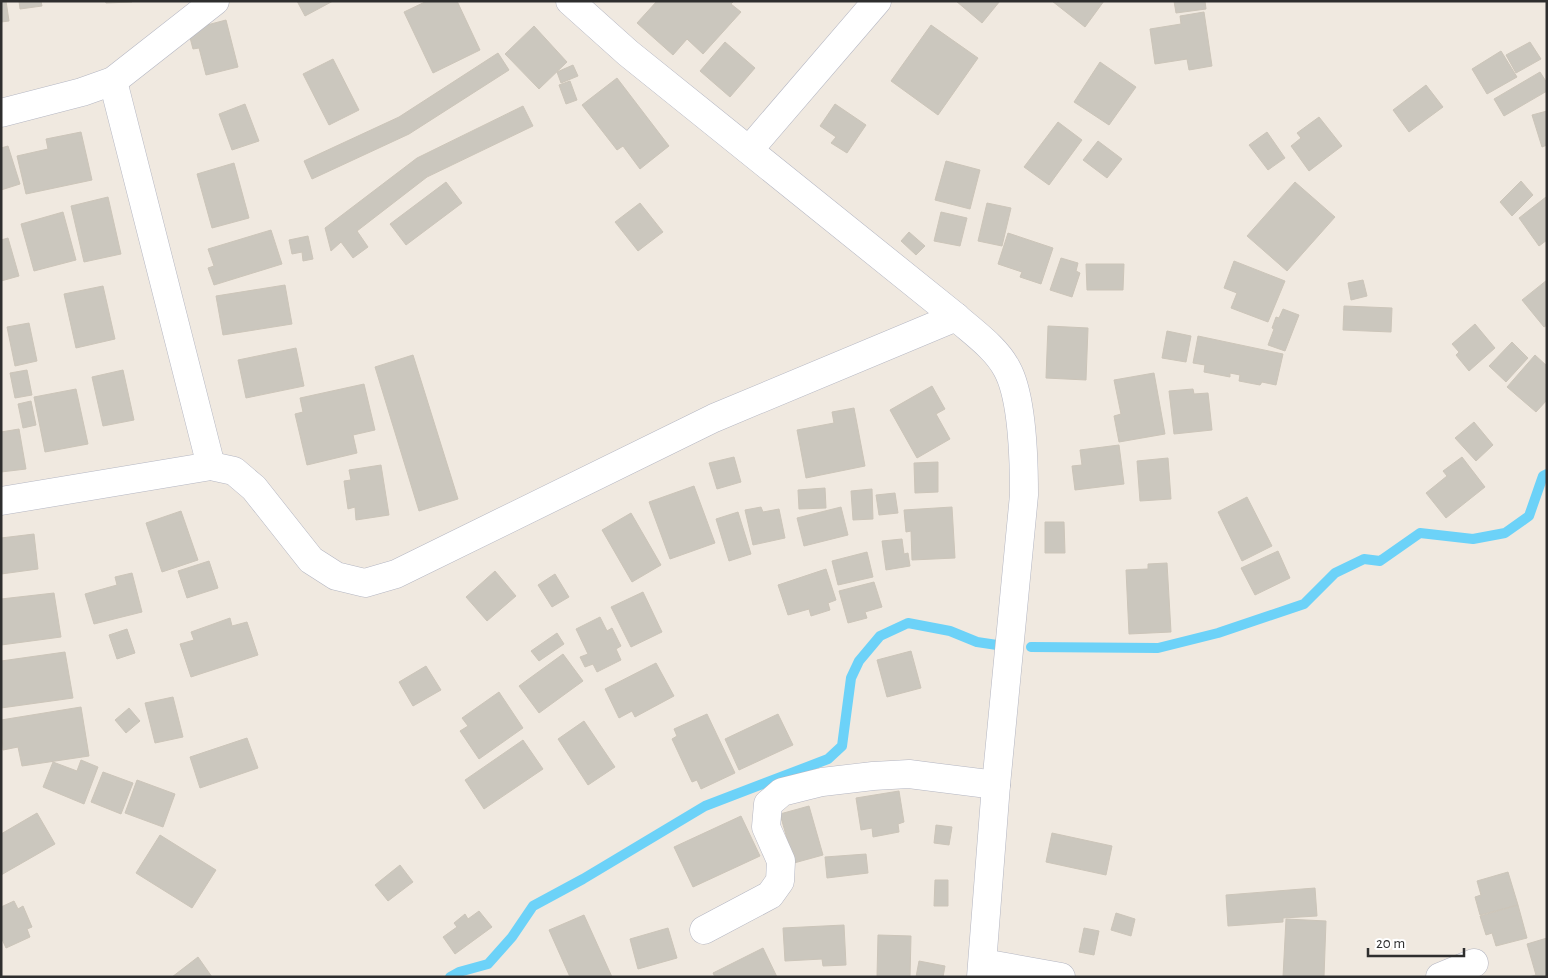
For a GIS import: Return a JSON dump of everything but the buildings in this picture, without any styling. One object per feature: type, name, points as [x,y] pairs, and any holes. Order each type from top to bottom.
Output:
[{"type":"street","points":[[1,113],[82,92],[114,81],[216,1]]},
{"type":"street","points":[[570,1],[628,53],[956,317],[990,346],[1008,370],[1016,397],[1024,457],[1024,495],[996,785],[982,970],[1061,977]]},
{"type":"street","points":[[749,150],[877,1]]},
{"type":"street","points":[[114,81],[211,466]]},
{"type":"street","points":[[1,501],[211,466],[234,472],[254,488],[311,560],[336,576],[365,583],[396,574],[714,418],[956,317]]},
{"type":"street","points":[[704,930],[770,895],[780,881],[781,861],[766,827],[768,804],[782,792],[822,782],[909,774],[996,785]]},
{"type":"street","points":[[1440,977],[1474,962]]},
{"type":"waterway","points":[[1031,647],[1158,648],[1218,633],[1304,604],[1335,573],[1364,559],[1380,561],[1420,533],[1473,539],[1505,533],[1529,516],[1543,476],[1547,474]]},
{"type":"waterway","points":[[450,977],[459,972],[488,964],[512,937],[533,906],[583,879],[705,806],[828,759],[842,746],[851,678],[859,661],[880,636],[908,623],[950,631],[977,642],[997,645]]}]
